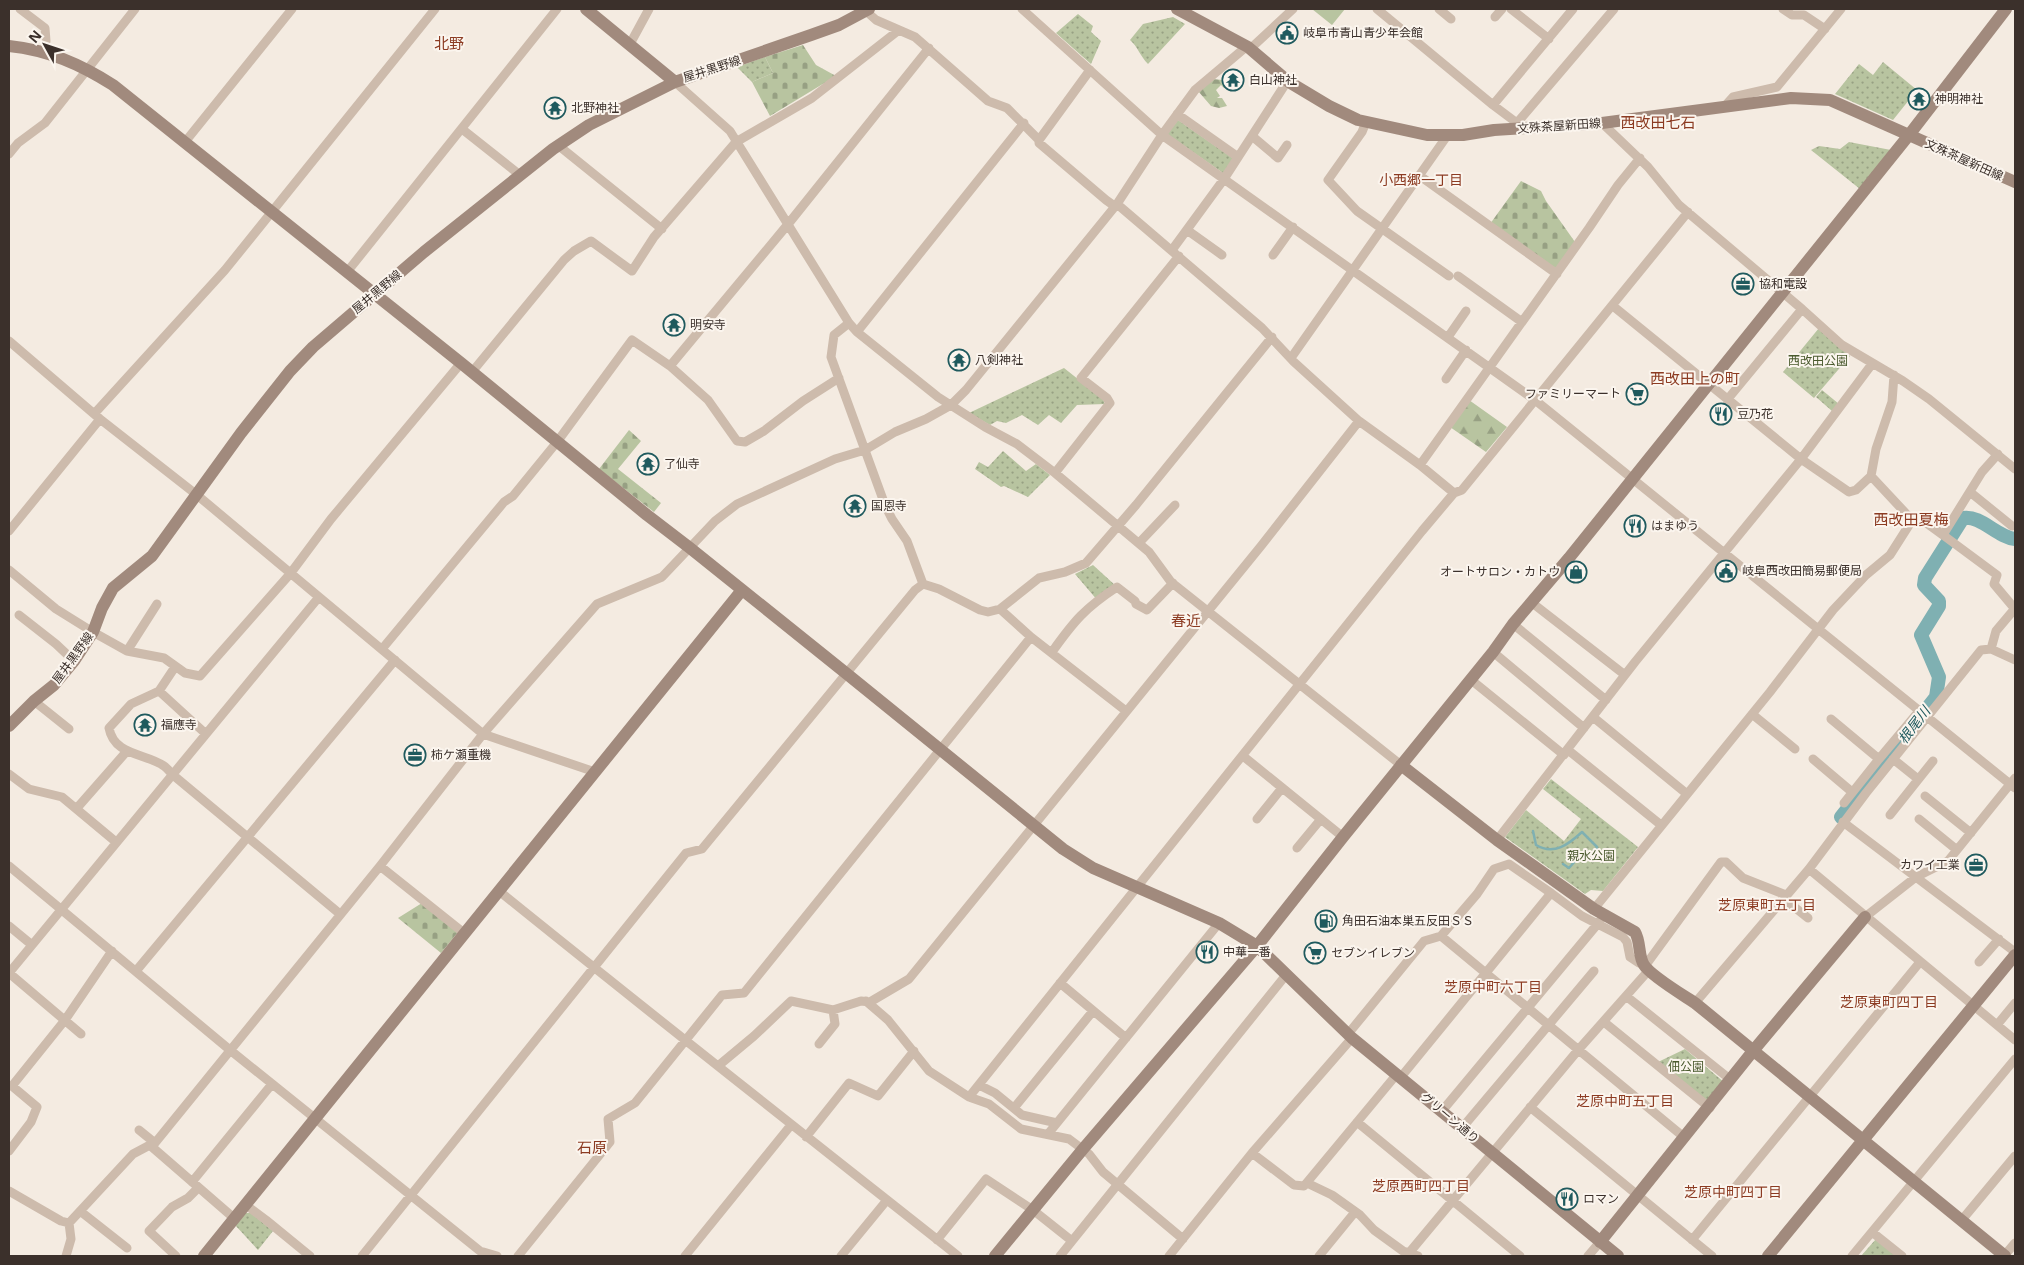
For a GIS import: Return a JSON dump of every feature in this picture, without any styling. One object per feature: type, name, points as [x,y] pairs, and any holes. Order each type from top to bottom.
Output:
[{"type":"street","points":[[20,9],[45,28],[46,42],[44,52]]},
{"type":"street","points":[[9,154],[18,143],[45,123],[135,9]]},
{"type":"street","points":[[185,142],[292,9]]},
{"type":"street","points":[[9,531],[97,416],[225,270],[435,9]]},
{"type":"street","points":[[347,272],[558,9]]},
{"type":"street","points":[[586,9],[630,44],[730,131],[856,332],[938,397],[1017,444],[1055,473],[1150,552],[1164,575],[1173,583],[1300,686],[1497,840],[1598,916],[1635,932],[1639,938],[1645,966],[1695,1003],[2005,1256],[2015,1243]]},
{"type":"street","points":[[630,44],[649,9]]},
{"type":"street","points":[[1022,9],[1162,135],[1535,400],[1819,630],[2014,783],[1948,861],[1916,877],[1865,917],[1754,1051],[1639,1196],[1588,1256]]},
{"type":"street","name":"文殊茶屋新田線","points":[[1177,9],[1248,48],[1288,80],[1329,106],[1366,122],[1427,135],[1447,136],[1516,126],[1602,123],[1791,98],[1830,100],[2015,182]]},
{"type":"street","points":[[66,1256],[71,1238],[69,1223],[133,1154],[153,1145],[380,866],[483,734],[597,604],[662,577],[715,521],[737,504],[835,459],[865,450],[895,432],[926,419],[951,405],[966,390],[1117,204],[1176,114],[1195,90],[1293,9]]},
{"type":"street","points":[[1377,9],[1516,126],[1614,9]]},
{"type":"street","points":[[1439,9],[1451,19]]},
{"type":"street","points":[[1495,17],[1502,9]]},
{"type":"street","points":[[1511,9],[1549,39]]},
{"type":"street","points":[[1492,106],[1573,9]]},
{"type":"street","points":[[1783,9],[1792,15],[1804,14],[1825,29]]},
{"type":"street","points":[[1724,107],[1733,97],[1777,87],[1841,9]]},
{"type":"street","points":[[994,1256],[1257,946],[1343,836],[1493,652],[1513,624],[1909,135],[2006,9]]},
{"type":"street","points":[[868,10],[876,20],[915,37],[988,101],[1007,108],[1024,123],[1039,140],[1039,143],[1106,200],[1113,205],[1117,204],[1176,253],[1272,337],[1291,358],[1358,421],[1420,465],[1454,493]]},
{"type":"street","name":"屋井黒野線","points":[[9,726],[34,701],[54,685],[74,661],[93,632],[102,608],[113,588],[152,556],[241,433],[290,372],[312,347],[374,294],[520,175],[589,126],[674,82],[839,25],[868,10]]},
{"type":"street","points":[[472,372],[564,260],[574,251],[591,241],[632,271],[662,229],[736,142],[812,98],[899,30]]},
{"type":"street","name":"グリーン通り","points":[[9,46],[44,52],[88,69],[113,85],[847,674],[1033,827],[1080,861],[1219,923],[1257,946],[1350,1036],[1618,1256]]},
{"type":"street","points":[[670,366],[789,223],[929,48]]},
{"type":"street","points":[[1039,140],[1090,70]]},
{"type":"street","points":[[1055,473],[1110,403],[1107,398],[1081,378],[1176,253],[1187,230],[1224,179],[1288,80]]},
{"type":"street","points":[[1176,114],[1238,157]]},
{"type":"street","points":[[1366,122],[1362,132],[1328,180],[1357,211],[1382,230],[1522,322]]},
{"type":"street","points":[[856,332],[1024,123]]},
{"type":"street","points":[[1602,123],[1640,158],[1679,206],[1842,345],[1930,399],[2015,469]]},
{"type":"street","points":[[462,129],[520,175]]},
{"type":"street","points":[[1252,136],[1278,158],[1287,145]]},
{"type":"street","points":[[1291,358],[1447,136]]},
{"type":"street","points":[[559,146],[662,229]]},
{"type":"street","points":[[1420,465],[1557,274],[1618,185],[1640,158]]},
{"type":"street","points":[[1420,176],[1557,274]]},
{"type":"street","points":[[969,1096],[1454,493],[1462,490],[1688,212]]},
{"type":"street","points":[[1273,255],[1294,227]]},
{"type":"street","points":[[1187,230],[1222,255]]},
{"type":"street","points":[[1613,306],[1801,459],[1849,492],[1856,490],[1871,476],[1876,450],[1892,402],[1894,376]]},
{"type":"street","points":[[1727,400],[1802,309]]},
{"type":"street","points":[[1448,337],[1466,311]]},
{"type":"street","points":[[849,323],[834,334],[831,357],[885,505],[907,541],[923,584]]},
{"type":"street","points":[[923,584],[939,589],[980,610],[988,612],[1000,608],[1039,578],[1065,572],[1086,563],[1272,337]]},
{"type":"street","points":[[382,649],[504,502],[513,496],[557,442],[632,340],[670,366],[708,400],[737,441],[745,442],[839,378]]},
{"type":"street","points":[[9,341],[97,416],[196,495],[483,734],[595,772]]},
{"type":"street","points":[[1446,378],[1466,350]]},
{"type":"street","points":[[9,570],[56,609],[127,651],[164,658],[185,673],[200,676],[290,574],[331,518],[461,363]]},
{"type":"street","points":[[1497,840],[1625,675],[1801,459],[1872,364]]},
{"type":"street","points":[[718,1066],[754,1036],[791,1001],[833,1010],[866,1001],[870,1002],[909,979],[1208,610],[1358,421]]},
{"type":"street","points":[[1943,534],[1982,472],[1998,454]]},
{"type":"street","points":[[1871,476],[1913,521]]},
{"type":"street","points":[[1970,492],[2012,526]]},
{"type":"street","points":[[1139,543],[1175,505]]},
{"type":"street","points":[[1442,1111],[1528,1008],[1598,916],[1661,825],[1752,714],[1833,610],[1866,575],[1890,555],[1911,522],[1921,520],[1943,534],[1997,575],[1994,584],[2015,610],[1996,631],[1990,648]]},
{"type":"street","points":[[1052,652],[1074,621],[1093,603],[1118,587],[1136,604],[1147,610],[1173,583]]},
{"type":"street","points":[[362,1256],[686,853],[702,849],[915,590],[923,584]]},
{"type":"street","points":[[204,1256],[742,590]]},
{"type":"street","points":[[81,1034],[9,973],[319,597]]},
{"type":"street","points":[[1531,602],[1625,675]]},
{"type":"street","points":[[127,651],[140,620],[157,604]]},
{"type":"street","points":[[1000,608],[1031,637],[1126,711]]},
{"type":"street","points":[[19,615],[74,661]]},
{"type":"street","points":[[1513,624],[1606,700]]},
{"type":"street","points":[[518,1256],[610,1142],[608,1119],[635,1103],[722,995],[744,993],[1031,637]]},
{"type":"street","points":[[1695,1003],[1810,869],[1843,822],[1981,650],[1990,648],[2015,660]]},
{"type":"street","points":[[1493,652],[1584,728]]},
{"type":"street","points":[[136,971],[395,660]]},
{"type":"street","points":[[175,667],[159,691],[131,704],[108,728],[110,736],[126,752],[164,766],[172,775],[340,914]]},
{"type":"street","points":[[1470,679],[1661,825]]},
{"type":"street","points":[[159,691],[206,734]]},
{"type":"street","points":[[34,701],[69,729]]},
{"type":"street","points":[[1844,803],[1920,710]]},
{"type":"street","points":[[1752,714],[1795,749]]},
{"type":"street","points":[[1593,717],[1687,794]]},
{"type":"street","points":[[1832,719],[1879,759]]},
{"type":"street","points":[[77,808],[126,752]]},
{"type":"street","points":[[1243,756],[1343,836]]},
{"type":"street","points":[[1813,759],[1852,792]]},
{"type":"street","points":[[1893,759],[1918,779]]},
{"type":"street","points":[[1890,815],[1933,761]]},
{"type":"street","points":[[9,774],[24,786],[62,797],[116,842]]},
{"type":"street","points":[[1256,819],[1282,788]]},
{"type":"street","points":[[1925,796],[1971,833]]},
{"type":"street","points":[[1297,848],[1321,818]]},
{"type":"street","points":[[1919,819],[1957,850]]},
{"type":"street","points":[[1768,1256],[2015,954],[1843,822]]},
{"type":"street","points":[[1307,1183],[1332,1195],[1355,1212],[1374,1230],[1403,1251],[1413,1254],[1452,1200],[1626,996],[1645,966],[1721,862],[1726,862],[1743,878],[1784,897],[1808,918]]},
{"type":"street","points":[[1169,1256],[1350,1036],[1424,941],[1441,936],[1477,894],[1494,869],[1509,864],[1582,916],[1598,916]]},
{"type":"street","points":[[9,866],[230,1050],[411,1195],[478,1254],[496,1256]]},
{"type":"street","points":[[380,866],[464,933]]},
{"type":"street","points":[[1810,869],[1865,917],[2015,1040]]},
{"type":"street","points":[[500,891],[806,1137],[958,1256]]},
{"type":"street","points":[[1252,1153],[1294,1185],[1304,1186],[1357,1122],[1487,974],[1551,893]]},
{"type":"street","points":[[1048,1134],[1219,923]]},
{"type":"street","points":[[9,926],[32,945]]},
{"type":"street","points":[[1441,936],[1685,1138]]},
{"type":"street","points":[[1979,962],[1999,940]]},
{"type":"street","points":[[9,1151],[31,1122],[37,1107],[12,1086],[65,1020],[112,951]]},
{"type":"street","points":[[1692,1240],[1808,1096],[1920,962]]},
{"type":"street","points":[[1462,1128],[1550,1026],[1594,971]]},
{"type":"street","points":[[1060,1256],[1286,975]]},
{"type":"street","points":[[1060,983],[1126,1038]]},
{"type":"street","points":[[1626,996],[1731,1080]]},
{"type":"street","points":[[866,1001],[888,1020],[929,1071],[945,1083],[989,1104],[1021,1129],[1069,1139],[1083,1149],[1099,1167],[1182,1239]]},
{"type":"street","points":[[1997,1026],[2015,1003]]},
{"type":"street","points":[[819,1044],[834,1024],[833,1010]]},
{"type":"street","points":[[1014,1108],[1093,1010]]},
{"type":"street","points":[[1604,1022],[1710,1108]]},
{"type":"street","points":[[806,1137],[849,1082],[878,1096],[914,1051]]},
{"type":"street","points":[[1852,1256],[2015,1058]]},
{"type":"street","points":[[176,1256],[149,1231],[172,1206],[188,1198],[195,1185],[272,1084]]},
{"type":"street","points":[[979,1085],[994,1093],[1022,1115],[1057,1124]]},
{"type":"street","points":[[1530,1107],[1712,1256]]},
{"type":"street","points":[[1357,1122],[1520,1256]]},
{"type":"street","points":[[685,1256],[791,1125]]},
{"type":"street","points":[[139,1130],[195,1185],[235,1219]]},
{"type":"street","points":[[1962,1221],[2015,1156]]},
{"type":"street","points":[[937,1240],[986,1179],[1033,1210],[1072,1241]]},
{"type":"street","points":[[9,1191],[61,1221],[69,1223]]},
{"type":"street","points":[[841,1256],[887,1200]]},
{"type":"street","points":[[246,1205],[310,1256]]},
{"type":"street","points":[[80,1210],[127,1248]]},
{"type":"street","points":[[1320,1256],[1355,1212]]},
{"type":"street","points":[[1872,1232],[1902,1256]]},
{"type":"green space","points":[[1312,9],[1345,9],[1332,25]]},
{"type":"green space","points":[[1078,14],[1093,26],[1091,32],[1101,41],[1091,64],[1056,33]]},
{"type":"green space","points":[[1173,17],[1185,24],[1148,64],[1130,40],[1143,24]]},
{"type":"green space","points":[[803,45],[816,65],[836,76],[770,116],[752,82],[773,73],[765,57]]},
{"type":"green space","points":[[765,57],[773,73],[752,82],[737,67]]},
{"type":"green space","points":[[1883,62],[1917,90],[1893,120],[1835,94],[1859,64],[1873,75]]},
{"type":"green space","points":[[1212,79],[1223,80],[1232,87],[1224,88],[1221,85],[1216,90],[1220,96],[1217,98],[1222,98],[1227,106],[1219,108],[1211,106],[1198,91]]},
{"type":"green space","points":[[1178,120],[1234,159],[1223,173],[1167,134]]},
{"type":"green space","points":[[1849,142],[1891,150],[1860,189],[1811,150],[1819,146],[1840,149]]},
{"type":"green space","points":[[1521,181],[1541,191],[1575,242],[1555,270],[1490,224]]},
{"type":"green space","name":"西改田公園","points":[[1819,328],[1850,356],[1814,398],[1783,372]]},
{"type":"green space","points":[[1064,368],[1103,399],[1105,404],[1077,405],[1061,423],[1049,415],[1038,425],[1022,415],[1006,423],[997,421],[990,425],[969,413]]},
{"type":"green space","points":[[1822,390],[1839,404],[1832,411],[1816,397]]},
{"type":"green space","points":[[1469,400],[1507,427],[1486,452],[1450,427]]},
{"type":"green space","points":[[629,430],[641,441],[618,469],[661,503],[654,512],[599,469]]},
{"type":"green space","points":[[1003,451],[1026,471],[1036,464],[1050,475],[1028,497],[1004,486],[1001,487],[975,469],[979,462],[988,467]]},
{"type":"green space","points":[[1093,565],[1116,586],[1098,601],[1075,574]]},
{"type":"green space","name":"親水公園","points":[[1551,779],[1638,847],[1603,891],[1591,890],[1585,894],[1505,837],[1526,810],[1564,841],[1581,819],[1543,789]]},
{"type":"green space","points":[[422,903],[458,932],[441,953],[398,918]]},
{"type":"green space","name":"佃公園","points":[[1685,1049],[1725,1083],[1706,1101],[1658,1062]]},
{"type":"green space","points":[[245,1213],[251,1213],[273,1231],[258,1250],[235,1225]]},
{"type":"green space","points":[[1876,1239],[1897,1256],[1861,1256]]},
{"type":"waterway","name":"根尾川","points":[[1841,817],[1936,697],[1939,677],[1921,635],[1939,606],[1939,601],[1924,585],[1925,578],[1963,518],[1976,520],[2015,539]]},
{"type":"waterway","points":[[1533,831],[1536,845],[1543,848],[1555,849],[1561,847],[1572,841],[1582,832],[1597,847],[1595,853],[1583,852],[1569,868],[1563,864]]},
{"type":"place","name":"岐阜市青山青少年会館","points":[[1287,33]]},
{"type":"place","name":"白山神社","points":[[1233,80]]},
{"type":"place","name":"神明神社","points":[[1919,99]]},
{"type":"place","name":"北野神社","points":[[555,108]]},
{"type":"place","name":"協和電設","points":[[1743,284]]},
{"type":"place","name":"明安寺","points":[[674,325]]},
{"type":"place","name":"八剣神社","points":[[959,360]]},
{"type":"place","name":"ファミリーマート","points":[[1637,394]]},
{"type":"place","name":"豆乃花","points":[[1721,414]]},
{"type":"place","name":"了仙寺","points":[[648,464]]},
{"type":"place","name":"国恩寺","points":[[855,506]]},
{"type":"place","name":"はまゆう","points":[[1635,526]]},
{"type":"place","name":"岐阜西改田簡易郵便局","points":[[1726,571]]},
{"type":"place","name":"オートサロン・カトウ","points":[[1576,572]]},
{"type":"place","name":"福應寺","points":[[145,725]]},
{"type":"place","name":"柿ケ瀬重機","points":[[415,755]]},
{"type":"place","name":"カワイ工業","points":[[1976,865]]},
{"type":"place","name":"角田石油本巣五反田ＳＳ","points":[[1326,921]]},
{"type":"place","name":"中華一番","points":[[1207,952]]},
{"type":"place","name":"セブンイレブン","points":[[1315,953]]},
{"type":"place","name":"ロマン","points":[[1567,1199]]},
{"type":"district","name":"北野","points":[[449,44]]},
{"type":"district","name":"西改田七石","points":[[1658,123]]},
{"type":"district","name":"小西郷一丁目","points":[[1421,180]]},
{"type":"district","name":"西改田上の町","points":[[1695,379]]},
{"type":"district","name":"西改田夏梅","points":[[1911,520]]},
{"type":"district","name":"春近","points":[[1186,621]]},
{"type":"district","name":"芝原東町五丁目","points":[[1767,905]]},
{"type":"district","name":"芝原中町六丁目","points":[[1493,987]]},
{"type":"district","name":"芝原東町四丁目","points":[[1889,1002]]},
{"type":"district","name":"芝原中町五丁目","points":[[1625,1101]]},
{"type":"district","name":"石原","points":[[592,1148]]},
{"type":"district","name":"芝原西町四丁目","points":[[1421,1186]]},
{"type":"district","name":"芝原中町四丁目","points":[[1733,1192]]}]
